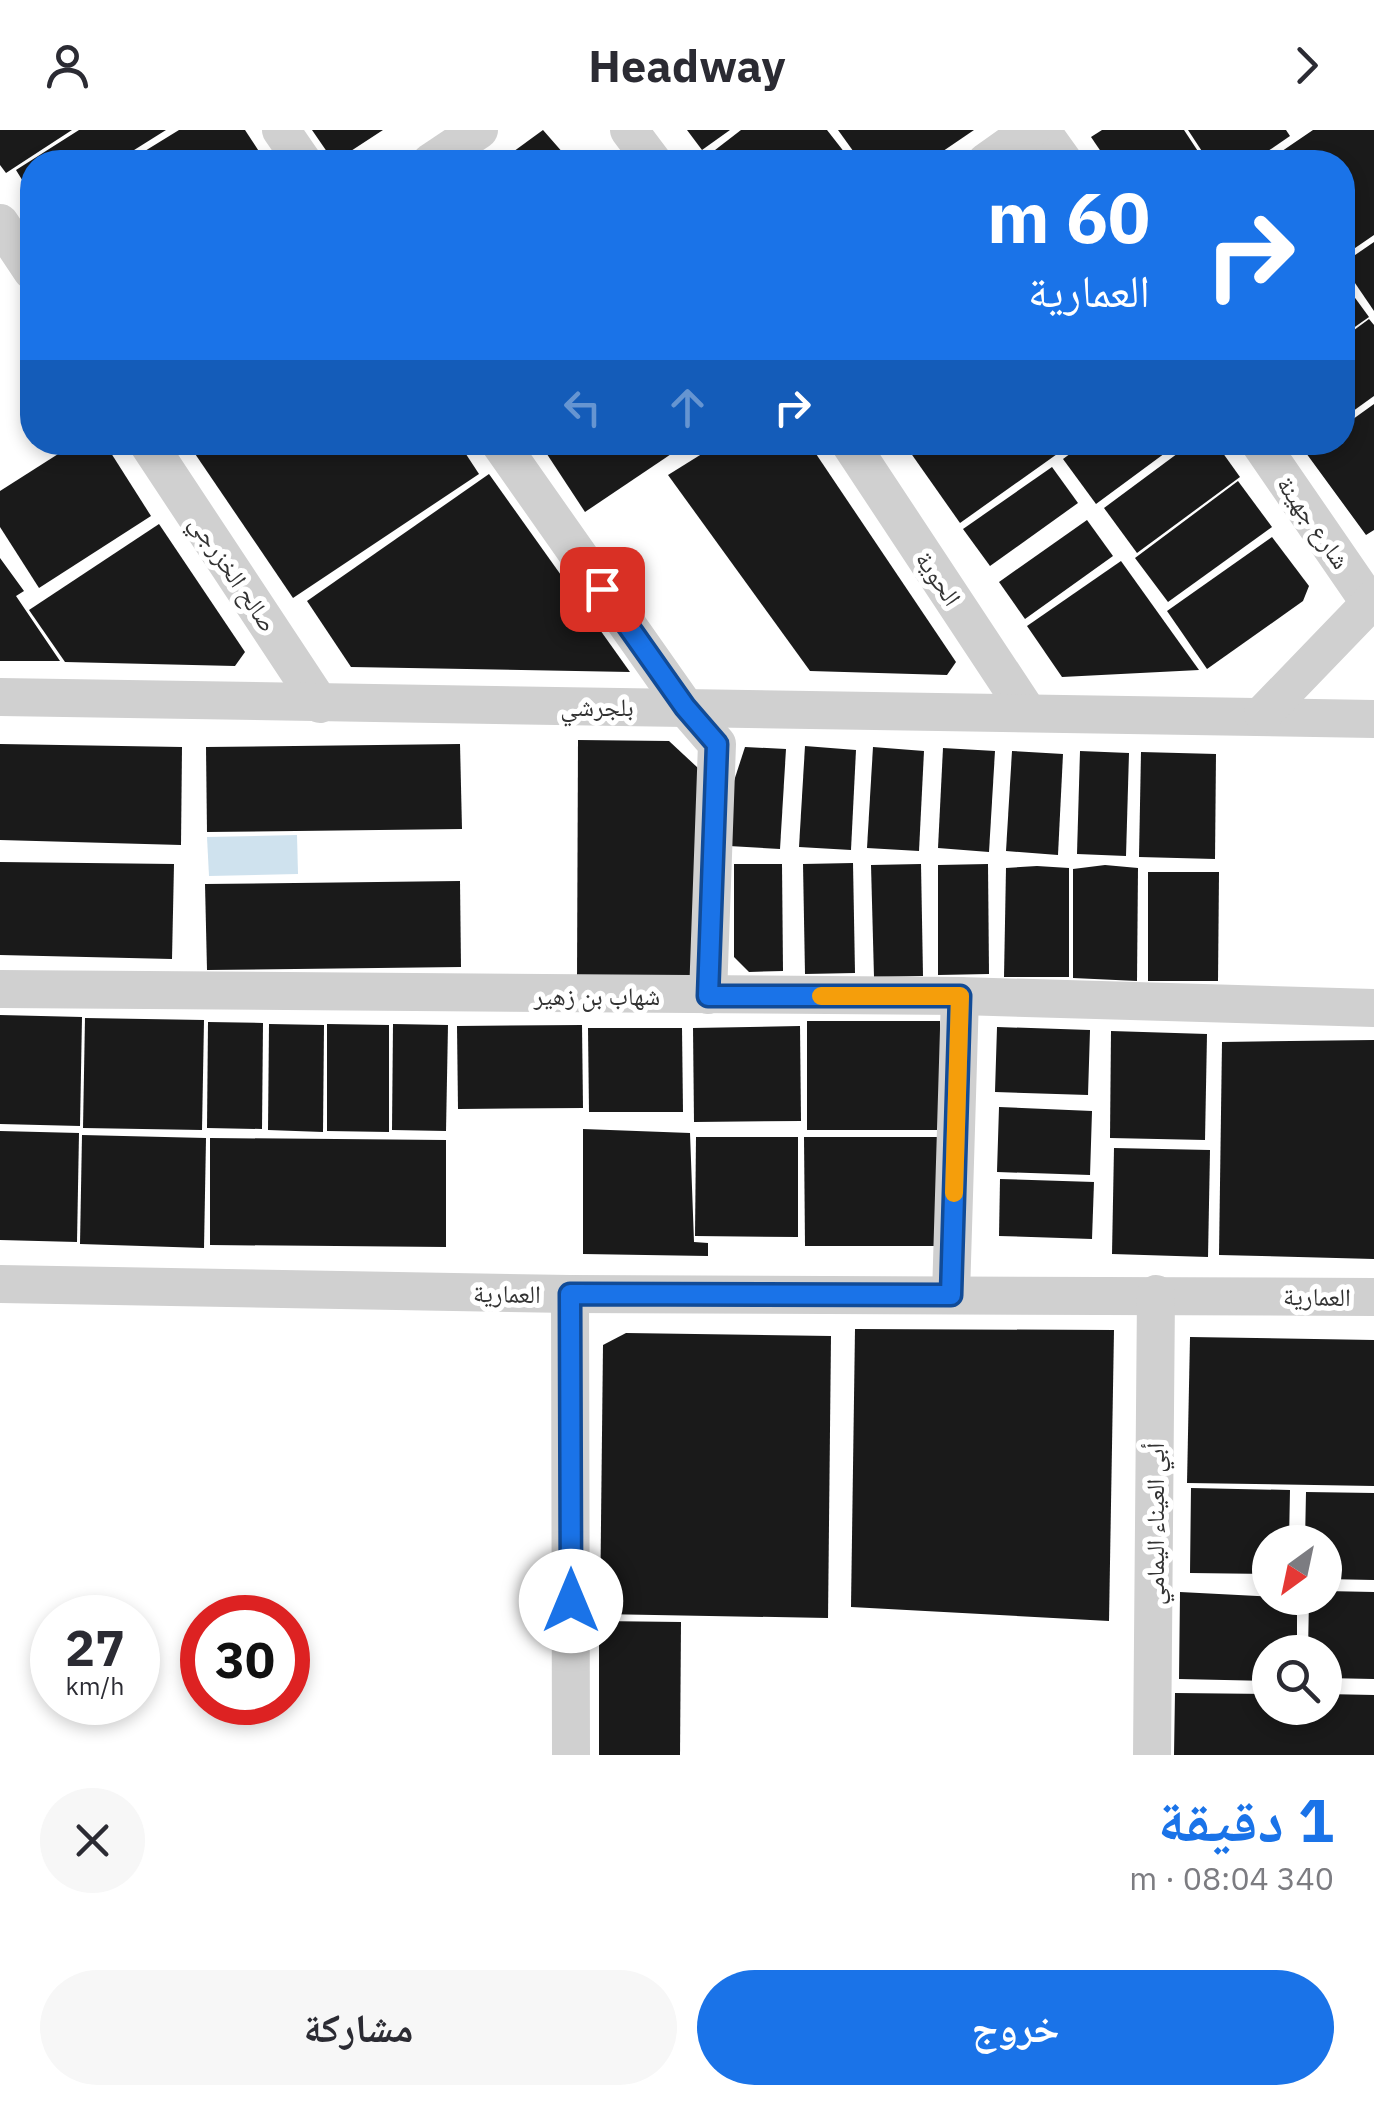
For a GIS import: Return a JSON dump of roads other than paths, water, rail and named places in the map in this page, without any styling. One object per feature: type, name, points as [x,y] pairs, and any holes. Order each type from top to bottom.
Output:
[{"type":"street","points":[[450,150],[480,130]]},
{"type":"street","points":[[1002,150],[1030,130]]},
{"type":"street","points":[[0,223],[20,253]]},
{"type":"street","name":"صالح الخزرجي","points":[[156,455],[320,704]]},
{"type":"street","points":[[508,455],[685,707],[717,744],[708,996]]},
{"type":"street","name":"الحوية","points":[[858,455],[1028,713]]},
{"type":"street","name":"شارع جهينة","points":[[1267,455],[1372,600]]},
{"type":"street","points":[[1263,714],[1372,600]]},
{"type":"street","name":"بلجرشي","points":[[0,697],[1374,718]]},
{"type":"street","name":"شهاب بن زهير","points":[[0,990],[960,996],[1374,1008]]},
{"type":"street","points":[[951,1295],[960,996]]},
{"type":"street","name":"العمارية","points":[[0,1284],[570,1294],[1374,1297]]},
{"type":"street","points":[[570,1294],[571,1755]]},
{"type":"street","name":"أبي العيناء اليمامي","points":[[1152,1755],[1156,1294]]},
{"type":"water","points":[[297,835],[298,874],[209,876],[207,837]]}]
